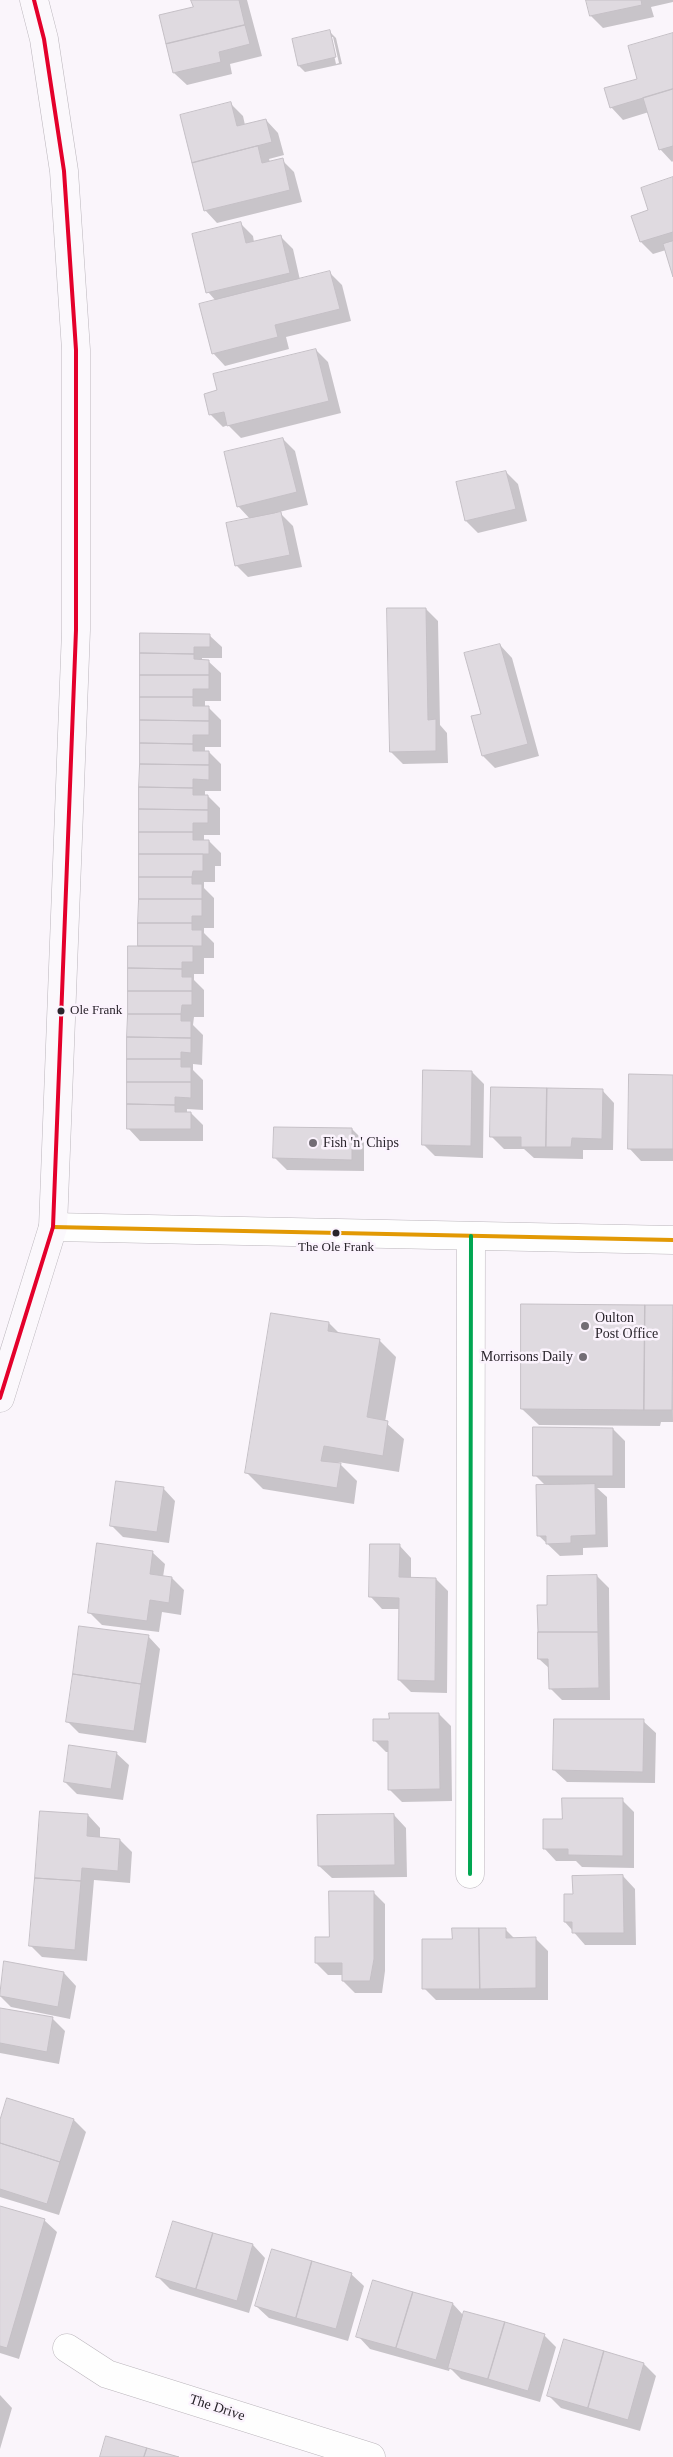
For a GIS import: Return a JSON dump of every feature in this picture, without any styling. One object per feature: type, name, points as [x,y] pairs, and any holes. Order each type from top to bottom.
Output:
[{"type":"main road","points":[[0,1398],[52,1227],[76,630],[76,350],[64,171],[44,39],[34,0]]},
{"type":"street","points":[[52,1227],[673,1240]]},
{"type":"street","points":[[470,1874],[471,1236]]},
{"type":"street","name":"The Drive","points":[[67,2348],[107,2374],[371,2457]]},
{"type":"building","points":[[191,0],[239,0],[245,25],[166,44],[159,15],[193,7]]},
{"type":"building","points":[[586,0],[641,0],[642,5],[590,16]]},
{"type":"building","points":[[245,25],[250,44],[219,52],[221,62],[173,73],[166,44]]},
{"type":"building","points":[[330,30],[336,57],[298,66],[292,39]]},
{"type":"building","points":[[673,33],[673,89],[610,108],[604,88],[637,79],[628,46]]},
{"type":"building","points":[[673,89],[673,146],[659,150],[643,98]]},
{"type":"building","points":[[231,102],[237,126],[266,119],[272,142],[192,163],[180,115]]},
{"type":"building","points":[[258,146],[262,163],[283,158],[290,190],[204,211],[192,163]]},
{"type":"building","points":[[673,177],[673,232],[640,242],[631,216],[648,210],[641,188]]},
{"type":"building","points":[[241,222],[246,243],[281,235],[290,273],[206,293],[192,234]]},
{"type":"building","points":[[673,241],[673,277],[663,244]]},
{"type":"building","points":[[330,271],[340,309],[275,325],[278,337],[212,354],[199,304]]},
{"type":"building","points":[[316,349],[329,401],[227,426],[224,412],[209,415],[204,394],[217,390],[213,374]]},
{"type":"building","points":[[283,438],[297,492],[237,507],[224,452]]},
{"type":"building","points":[[506,471],[516,509],[465,521],[456,482]]},
{"type":"building","points":[[281,512],[290,555],[235,566],[226,523]]},
{"type":"building","points":[[387,608],[426,608],[428,720],[436,719],[436,751],[390,752]]},
{"type":"building","points":[[140,633],[210,634],[210,647],[194,647],[194,654],[140,653]]},
{"type":"building","points":[[500,644],[528,744],[482,756],[471,716],[481,714],[464,653]]},
{"type":"building","points":[[140,653],[194,654],[194,659],[209,660],[209,675],[140,675]]},
{"type":"building","points":[[140,675],[209,675],[209,689],[193,689],[193,697],[140,697]]},
{"type":"building","points":[[140,697],[193,697],[193,706],[209,706],[209,721],[140,720]]},
{"type":"building","points":[[140,720],[209,721],[209,735],[193,735],[193,744],[140,743]]},
{"type":"building","points":[[140,743],[193,744],[193,751],[209,751],[209,765],[140,764]]},
{"type":"building","points":[[140,764],[209,765],[209,780],[193,779],[193,788],[139,787]]},
{"type":"building","points":[[139,787],[193,788],[193,795],[208,795],[208,810],[139,809]]},
{"type":"building","points":[[139,809],[208,810],[208,823],[193,823],[193,832],[139,832]]},
{"type":"building","points":[[139,832],[193,832],[193,840],[209,840],[209,854],[139,854]]},
{"type":"building","points":[[139,854],[203,854],[203,871],[193,871],[192,877],[139,877]]},
{"type":"building","points":[[139,877],[192,877],[192,884],[202,884],[202,899],[139,899]]},
{"type":"building","points":[[139,899],[202,899],[202,916],[192,916],[192,923],[138,923]]},
{"type":"building","points":[[138,923],[192,923],[192,930],[202,930],[202,946],[138,946]]},
{"type":"building","points":[[128,946],[193,946],[193,962],[182,962],[182,969],[128,968]]},
{"type":"building","points":[[128,968],[182,969],[182,977],[192,977],[192,991],[128,991]]},
{"type":"building","points":[[128,991],[192,991],[192,1005],[182,1005],[181,1014],[128,1014]]},
{"type":"building","points":[[128,1014],[181,1014],[181,1021],[191,1021],[191,1038],[127,1037]]},
{"type":"building","points":[[127,1037],[191,1038],[191,1053],[181,1052],[181,1059],[127,1059]]},
{"type":"building","points":[[127,1059],[181,1059],[181,1067],[191,1067],[191,1082],[127,1082]]},
{"type":"building","points":[[423,1070],[472,1071],[471,1146],[422,1145]]},
{"type":"building","points":[[629,1074],[673,1075],[673,1149],[628,1149]]},
{"type":"building","points":[[127,1082],[191,1082],[191,1098],[175,1097],[175,1105],[127,1104]]},
{"type":"building","points":[[491,1087],[547,1088],[546,1147],[521,1147],[521,1137],[490,1137]]},
{"type":"building","points":[[547,1088],[603,1089],[602,1139],[572,1138],[571,1147],[546,1147]]},
{"type":"building","points":[[127,1104],[175,1105],[175,1112],[191,1112],[191,1129],[127,1129]]},
{"type":"building","name":"Fish 'n' Chips","points":[[274,1127],[352,1128],[352,1160],[273,1158]]},
{"type":"building","name":"Morrisons Daily","points":[[521,1304],[645,1305],[644,1410],[521,1409]]},
{"type":"building","points":[[645,1305],[673,1305],[672,1410],[644,1410]]},
{"type":"building","points":[[271,1313],[329,1322],[328,1331],[380,1339],[367,1417],[388,1421],[383,1456],[324,1446],[321,1461],[341,1463],[337,1488],[245,1473]]},
{"type":"building","points":[[533,1427],[613,1428],[613,1476],[533,1476]]},
{"type":"building","points":[[116,1481],[164,1487],[157,1532],[110,1526]]},
{"type":"building","points":[[595,1484],[596,1535],[571,1536],[571,1543],[546,1544],[546,1536],[537,1536],[536,1485]]},
{"type":"building","points":[[97,1543],[153,1551],[150,1574],[172,1577],[169,1603],[150,1600],[147,1621],[88,1613]]},
{"type":"building","points":[[370,1544],[400,1544],[399,1577],[436,1578],[435,1681],[398,1680],[399,1598],[369,1597]]},
{"type":"building","points":[[597,1575],[598,1632],[538,1632],[537,1605],[547,1605],[547,1576]]},
{"type":"building","points":[[79,1626],[149,1635],[141,1684],[73,1674]]},
{"type":"building","points":[[538,1632],[598,1632],[599,1688],[549,1689],[548,1659],[538,1659]]},
{"type":"building","points":[[73,1674],[141,1684],[134,1731],[66,1722]]},
{"type":"building","points":[[389,1713],[439,1713],[440,1789],[388,1790],[388,1741],[373,1741],[373,1719],[389,1719]]},
{"type":"building","points":[[554,1719],[644,1719],[643,1772],[553,1770]]},
{"type":"building","points":[[69,1745],[117,1752],[111,1789],[64,1782]]},
{"type":"building","points":[[562,1798],[623,1798],[623,1856],[568,1855],[568,1849],[543,1849],[543,1819],[562,1819]]},
{"type":"building","points":[[40,1811],[88,1814],[87,1836],[120,1839],[118,1871],[82,1868],[81,1881],[35,1878]]},
{"type":"building","points":[[394,1814],[395,1865],[318,1866],[317,1815]]},
{"type":"building","points":[[623,1875],[624,1933],[572,1933],[572,1922],[564,1922],[564,1894],[573,1894],[572,1876]]},
{"type":"building","points":[[35,1878],[81,1881],[75,1950],[29,1946]]},
{"type":"building","points":[[329,1891],[374,1891],[374,1959],[370,1981],[342,1981],[342,1963],[315,1963],[315,1937],[329,1937]]},
{"type":"building","points":[[452,1928],[479,1928],[480,1989],[422,1989],[422,1939],[452,1939]]},
{"type":"building","points":[[479,1928],[506,1928],[506,1938],[536,1937],[536,1988],[480,1989]]},
{"type":"building","points":[[4,1961],[64,1972],[58,2007],[0,1996]]},
{"type":"building","points":[[0,2008],[53,2017],[47,2052],[0,2043]]},
{"type":"building","points":[[7,2098],[74,2119],[60,2162],[0,2143],[0,2120]]},
{"type":"building","points":[[0,2143],[60,2162],[47,2204],[0,2189]]},
{"type":"building","points":[[0,2206],[45,2219],[7,2348],[0,2346]]},
{"type":"building","points":[[173,2221],[213,2233],[196,2289],[156,2277]]},
{"type":"building","points":[[213,2233],[253,2244],[237,2301],[196,2289]]},
{"type":"building","points":[[272,2249],[312,2261],[296,2318],[255,2306]]},
{"type":"building","points":[[312,2261],[352,2273],[336,2329],[296,2318]]},
{"type":"building","points":[[373,2280],[413,2292],[396,2348],[356,2337]]},
{"type":"building","points":[[413,2292],[453,2303],[436,2360],[396,2348]]},
{"type":"building","points":[[464,2311],[505,2322],[488,2379],[448,2368]]},
{"type":"building","points":[[505,2322],[545,2334],[528,2391],[488,2379]]},
{"type":"building","points":[[564,2339],[604,2351],[588,2408],[547,2396]]},
{"type":"building","points":[[604,2351],[644,2363],[628,2420],[588,2408]]},
{"type":"building","points":[[106,2436],[147,2448],[144,2457],[100,2457]]},
{"type":"building","points":[[147,2448],[179,2457],[144,2457]]},
{"type":"transit line","points":[[0,1398],[53,1227],[76,630],[76,350],[64,171],[44,39],[34,0]]},
{"type":"transit line","points":[[53,1227],[673,1240]]},
{"type":"transit line","points":[[470,1874],[471,1236]]},
{"type":"place","name":"Ole Frank","points":[[61,1011]]},
{"type":"place","name":"Fish 'n' Chips","points":[[313,1143]]},
{"type":"place","name":"The Ole Frank","points":[[336,1233]]},
{"type":"place","name":"Oulton Post Office","points":[[585,1326]]},
{"type":"place","name":"Morrisons Daily","points":[[583,1357]]}]
